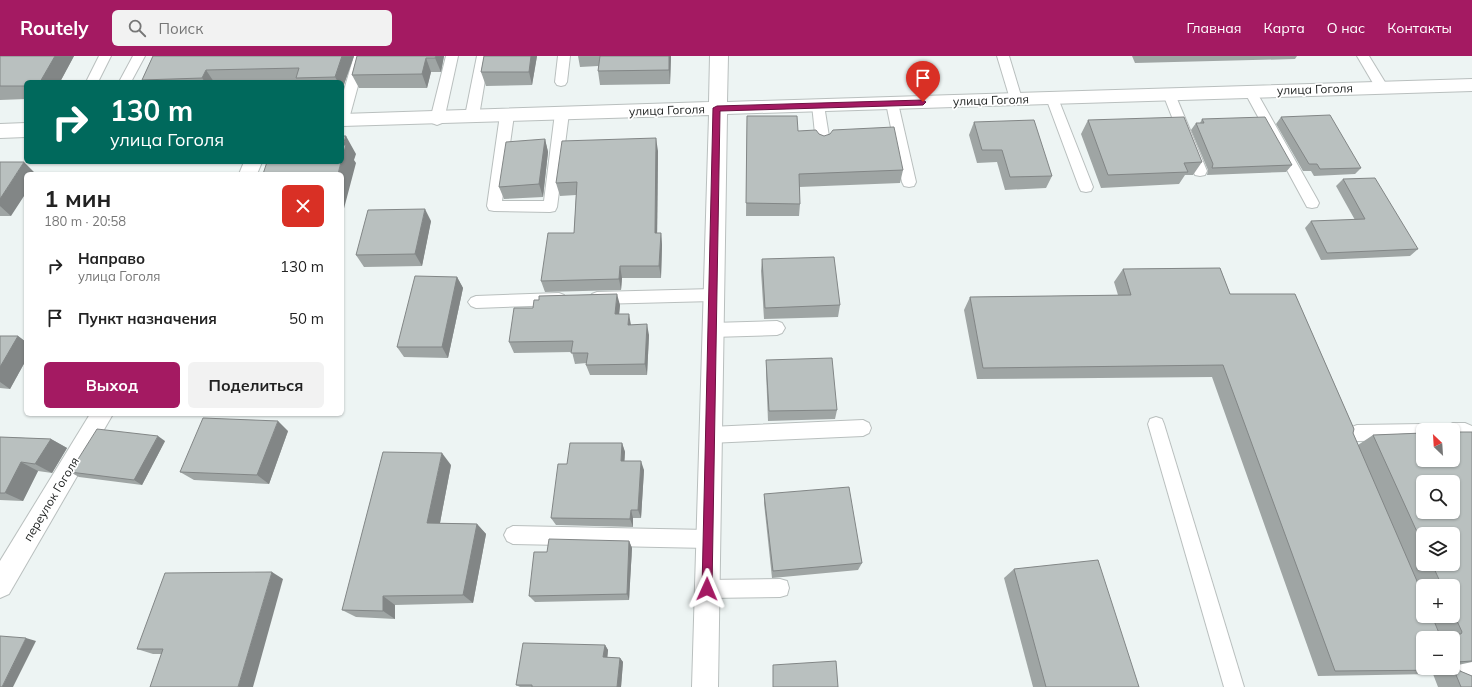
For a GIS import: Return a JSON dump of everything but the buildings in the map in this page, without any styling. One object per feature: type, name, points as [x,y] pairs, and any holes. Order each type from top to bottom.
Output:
[{"type":"street","points":[[705,687],[719,56]]},
{"type":"street","name":"улица Гоголя","points":[[344,120],[437,119],[472,116],[1472,85]]},
{"type":"street","points":[[0,131],[24,130]]},
{"type":"street","name":"переулок Гоголя","points":[[0,585],[101,416]]},
{"type":"lane","points":[[93,80],[105,56]]},
{"type":"lane","points":[[126,80],[139,56]]},
{"type":"lane","points":[[344,113],[360,56]]},
{"type":"lane","points":[[437,119],[452,56]]},
{"type":"lane","points":[[472,116],[483,56]]},
{"type":"lane","points":[[561,82],[564,56]]},
{"type":"lane","points":[[1003,56],[1016,99]]},
{"type":"lane","points":[[1363,56],[1382,87]]},
{"type":"lane","points":[[1250,91],[1312,202]]},
{"type":"lane","points":[[1168,94],[1200,171]]},
{"type":"lane","points":[[1052,98],[1086,187]]},
{"type":"lane","points":[[892,103],[909,182]]},
{"type":"lane","points":[[818,105],[822,144]]},
{"type":"lane","points":[[507,115],[494,206],[550,207],[562,114]]},
{"type":"lane","points":[[587,298],[713,295]]},
{"type":"lane","points":[[476,302],[571,299]]},
{"type":"lane","points":[[712,330],[776,328]]},
{"type":"lane","points":[[1156,424],[1234,687]]},
{"type":"lane","points":[[710,434],[863,428]]},
{"type":"lane","points":[[1460,431],[1465,431],[1472,434]]},
{"type":"lane","points":[[1356,465],[1347,443],[1348,436],[1357,433],[1416,432]]},
{"type":"lane","points":[[514,535],[708,539]]},
{"type":"lane","points":[[707,589],[780,588]]},
{"type":"lane","points":[[1460,672],[1472,672]]},
{"type":"route","points":[[707,589],[717,108],[923,102]]}]
